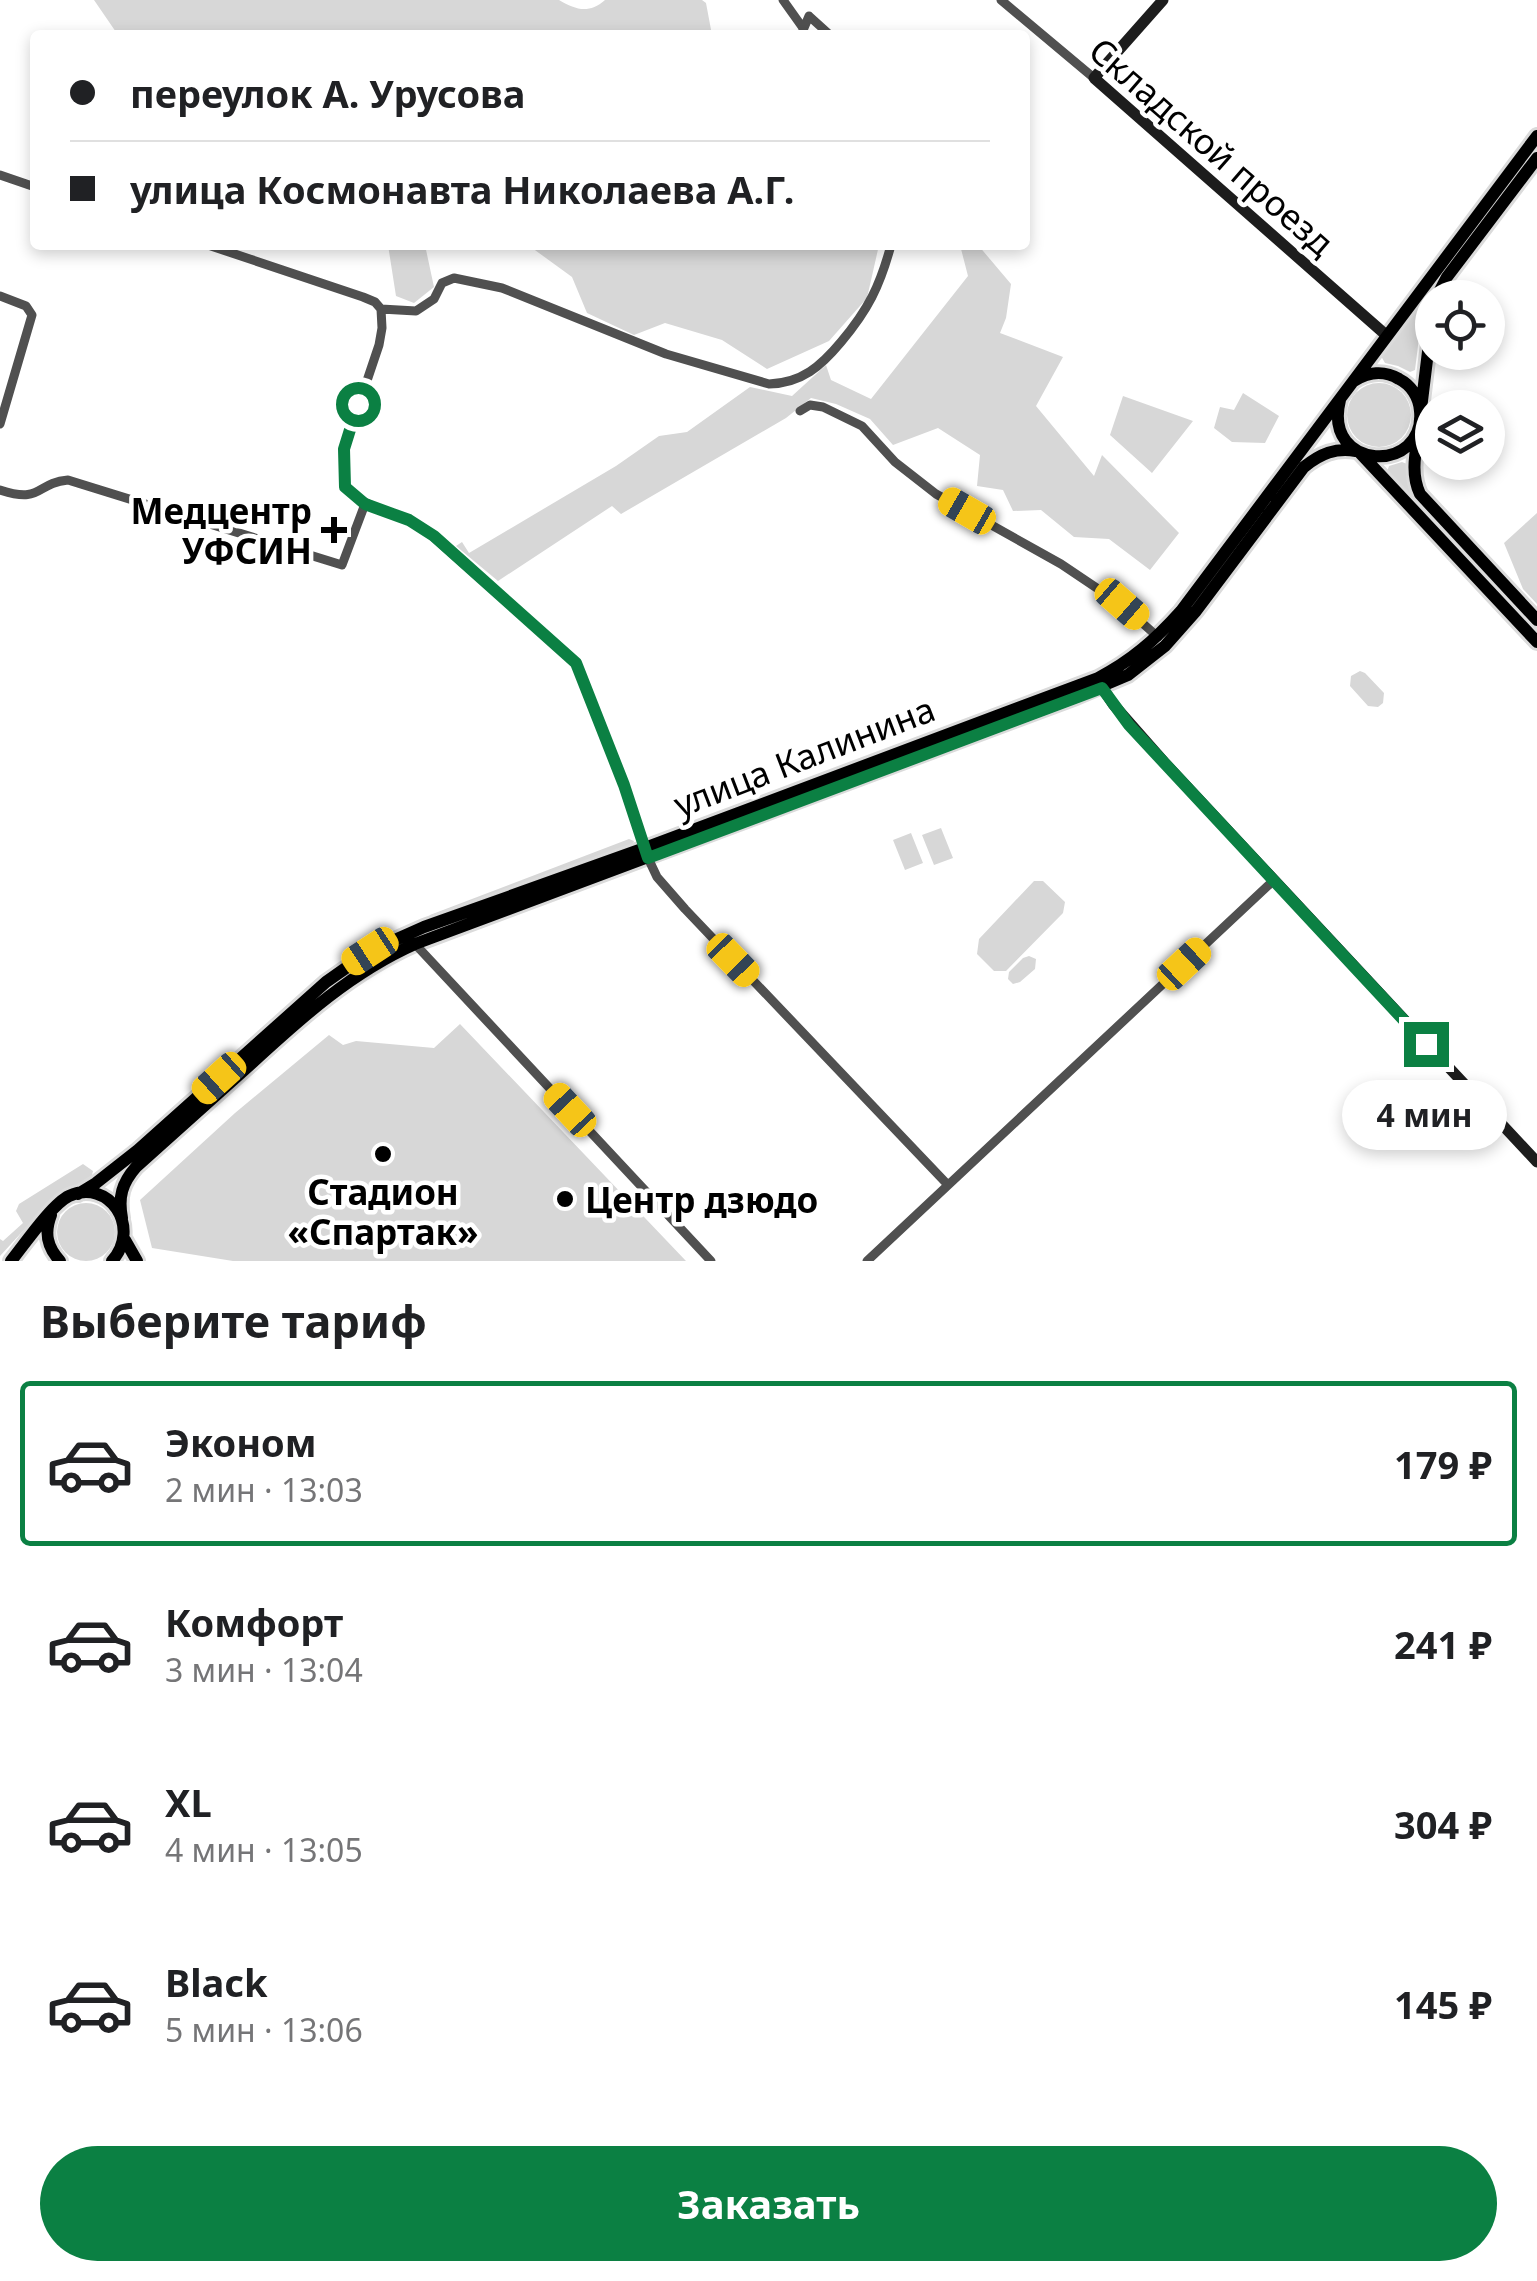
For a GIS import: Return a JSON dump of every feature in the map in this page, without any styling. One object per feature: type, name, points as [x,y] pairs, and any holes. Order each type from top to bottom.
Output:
[{"type":"main road","points":[[1537,136],[1350,384],[1340,398],[1337,412],[1343,438],[1537,642]]},
{"type":"main road","points":[[1445,280],[1537,158]]},
{"type":"main road","points":[[1350,384],[1374,373],[1396,376],[1415,395]]},
{"type":"main road","name":"улица Калинина","points":[[1100,683],[1158,637],[1180,612],[1340,398]]},
{"type":"main road","points":[[1358,452],[1378,457],[1396,454],[1410,443],[1415,432]]},
{"type":"main road","name":"улица Калинина","points":[[124,1240],[122,1189],[136,1167],[334,991],[377,963],[415,944],[647,853],[1143,664],[1196,611],[1304,466],[1329,452],[1358,452]]},
{"type":"main road","points":[[1415,480],[1420,494],[1537,620]]},
{"type":"main road","name":"улица Калинина","points":[[52,1213],[64,1200],[96,1183],[138,1150],[326,982],[370,951],[424,927],[647,853]]},
{"type":"main road","points":[[78,1194],[102,1196],[122,1218]]},
{"type":"main road","points":[[11,1261],[52,1213]]},
{"type":"main road","points":[[52,1213],[48,1242],[60,1261]]},
{"type":"main road","points":[[112,1261],[124,1240]]},
{"type":"main road","points":[[124,1240],[136,1261]]},
{"type":"street","points":[[783,0],[801,30]]},
{"type":"street","name":"Складской проезд","points":[[1001,0],[1386,335]]},
{"type":"street","points":[[1094,78],[1163,0]]},
{"type":"street","points":[[802,30],[809,16],[824,30]]},
{"type":"street","points":[[0,175],[30,185]]},
{"type":"street","points":[[223,250],[363,297],[381,309],[416,311],[434,299],[442,284],[454,278],[502,288],[666,354],[770,384],[802,378],[818,368],[863,315],[883,275],[890,250]]},
{"type":"street","points":[[0,296],[26,306],[32,315],[0,424]]},
{"type":"street","points":[[381,309],[379,345],[348,434],[343,460],[345,487],[365,504],[416,523],[576,663],[657,877],[948,1185]]},
{"type":"street","points":[[800,411],[810,406],[824,407],[862,426],[895,462],[936,494],[1076,574],[1122,604],[1158,637]]},
{"type":"street","points":[[0,490],[30,496],[68,480],[342,565],[365,504]]},
{"type":"street","points":[[1100,683],[1129,725],[1537,1162]]},
{"type":"street","points":[[868,1261],[1274,880]]},
{"type":"street","points":[[415,944],[711,1261]]},
{"type":"street","points":[[0,1260],[27,1241]]},
{"type":"shaded area","points":[[94,0],[559,0],[582,9],[605,0],[702,0],[711,30],[115,30]]},
{"type":"shaded area","points":[[389,250],[426,250],[434,287],[414,303],[396,296]]},
{"type":"shaded area","points":[[535,250],[878,250],[867,298],[829,341],[767,369],[722,340],[665,323],[634,335],[587,313],[572,277]]},
{"type":"shaded area","points":[[961,250],[982,250],[1011,284],[1000,333],[1063,357],[1036,406],[1094,476],[1102,455],[1179,533],[1150,570],[1109,539],[1074,537],[1041,510],[1013,511],[1003,490],[977,486],[980,455],[938,428],[893,445],[870,419],[811,398],[786,418],[621,514],[612,506],[498,581],[456,546],[462,542],[469,553],[659,436],[687,432],[750,387],[792,396],[826,365],[831,380],[871,399],[968,276]]},
{"type":"shaded area","points":[[1415,307],[1415,370],[1410,372],[1385,363],[1381,356]]},
{"type":"shaded area","points":[[1379,383],[1401,393],[1411,415],[1401,437],[1379,447],[1357,437],[1347,415],[1357,393]]},
{"type":"shaded area","points":[[1243,393],[1279,416],[1265,443],[1232,442],[1214,428],[1220,407],[1234,410]]},
{"type":"shaded area","points":[[1123,396],[1193,421],[1152,473],[1110,435]]},
{"type":"shaded area","points":[[1407,464],[1417,501],[1537,629],[1537,634],[1387,472],[1389,466]]},
{"type":"shaded area","points":[[1537,513],[1537,604],[1523,589],[1504,543]]},
{"type":"shaded area","points":[[1360,671],[1384,693],[1383,703],[1378,707],[1368,706],[1350,686],[1351,676]]},
{"type":"shaded area","points":[[941,828],[953,858],[934,865],[922,835]]},
{"type":"shaded area","points":[[911,833],[923,863],[905,870],[893,840]]},
{"type":"shaded area","points":[[629,839],[634,841],[632,846],[436,920],[429,918],[430,915]]},
{"type":"shaded area","points":[[1034,881],[1043,881],[1065,902],[1063,913],[1006,971],[994,971],[977,954],[979,939]]},
{"type":"shaded area","points":[[1029,956],[1036,959],[1035,969],[1013,984],[1008,979],[1009,972]]},
{"type":"shaded area","points":[[460,1024],[686,1261],[233,1261],[152,1248],[140,1200],[235,1113],[329,1035],[343,1045],[356,1041],[434,1048]]},
{"type":"shaded area","points":[[83,1164],[93,1171],[91,1179],[56,1195],[0,1256],[0,1239],[3,1241],[23,1223],[16,1211],[19,1204]]},
{"type":"shaded area","points":[[86,1203],[106,1212],[115,1232],[106,1252],[86,1261],[66,1252],[57,1232],[66,1212]]},
{"type":"place","name":"Медцентр УФСИН","points":[[334,530]]},
{"type":"place","name":"Стадион «Спартак»","points":[[383,1154]]},
{"type":"place","name":"Центр дзюдо","points":[[565,1199]]},
{"type":"route","points":[[358,404],[344,449],[345,487],[365,504],[424,528],[576,663],[648,858],[1102,688],[1129,725],[1426,1044]]}]
